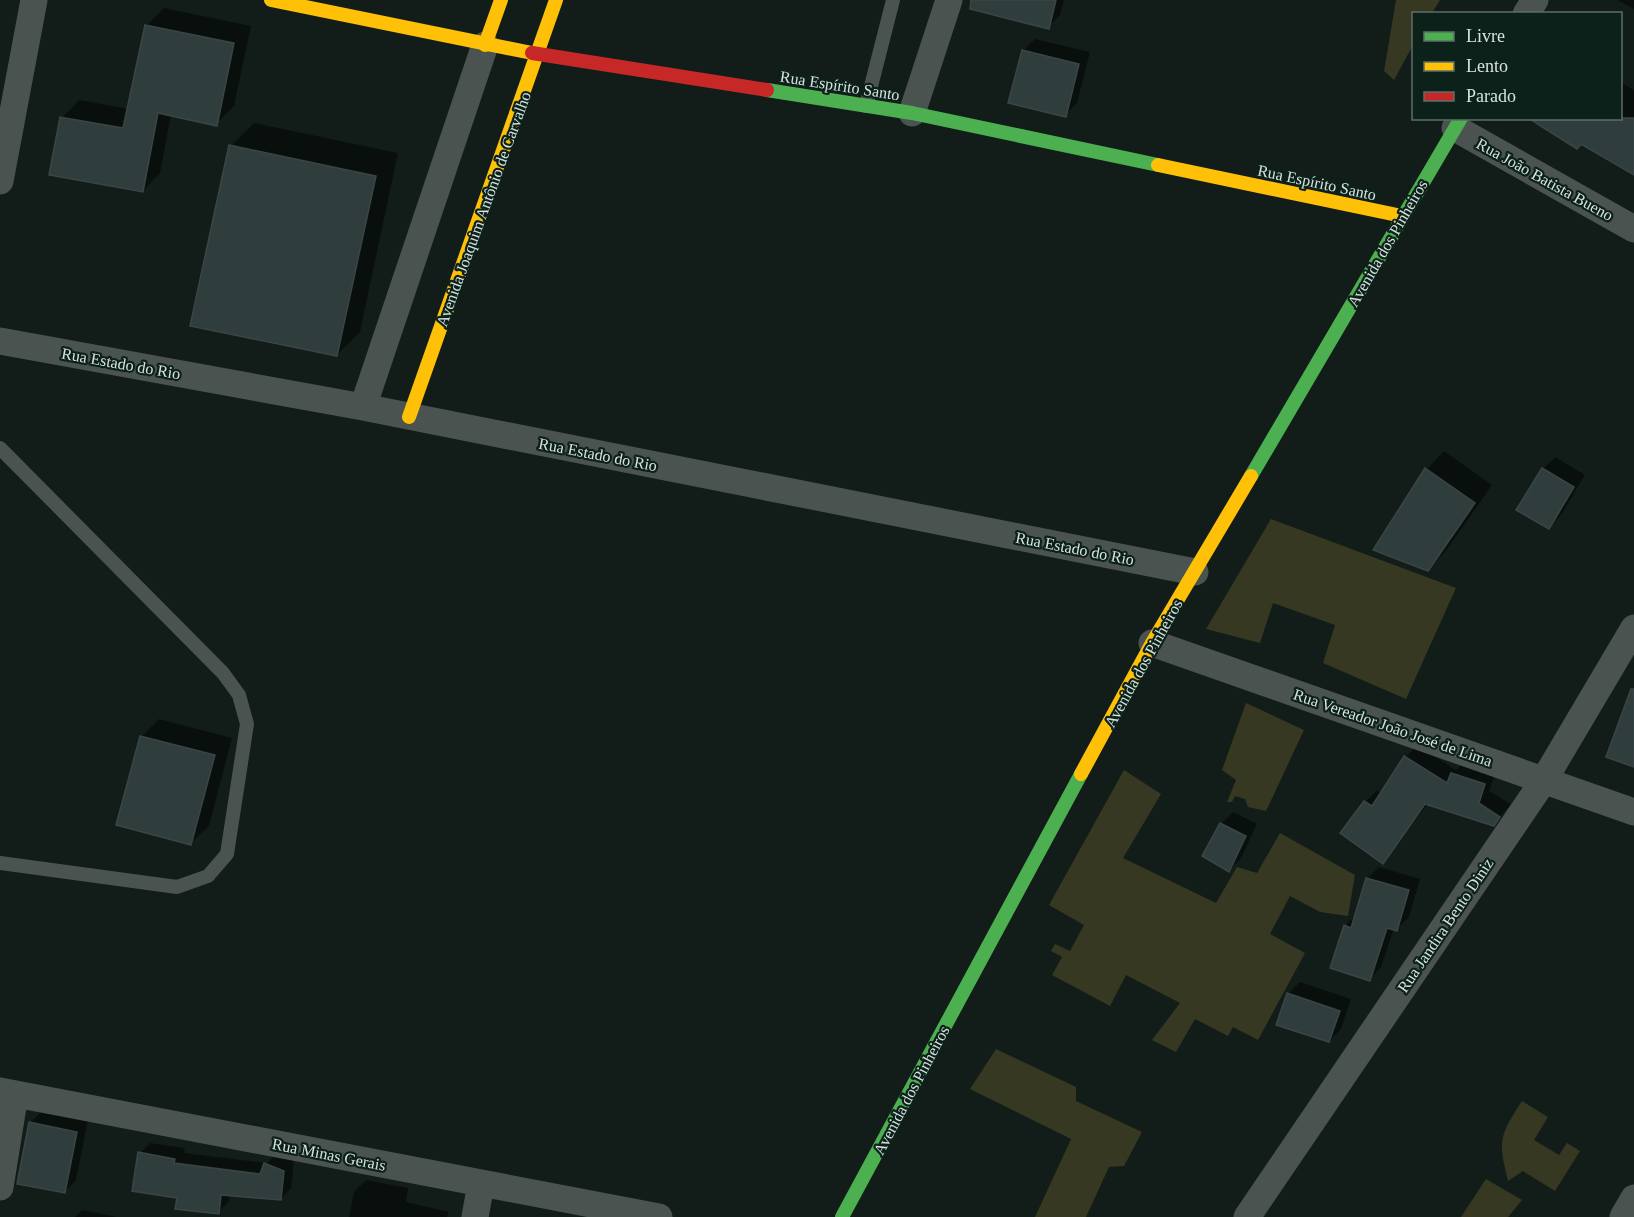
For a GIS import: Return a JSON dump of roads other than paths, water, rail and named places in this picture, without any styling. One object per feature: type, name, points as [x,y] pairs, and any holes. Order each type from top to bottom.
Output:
[{"type":"street","points":[[0,181],[34,0]]},
{"type":"street","name":"Rua Espírito Santo","points":[[271,0],[485,45],[912,113],[1402,216]]},
{"type":"street","points":[[363,407],[501,0]]},
{"type":"street","name":"Avenida Joaquim Antônio de Carvalho","points":[[409,417],[556,0]]},
{"type":"street","points":[[912,113],[948,0]]},
{"type":"street","name":"Avenida dos Pinheiros","points":[[842,1217],[1152,643],[1196,572],[1458,123]]},
{"type":"street","name":"Rua João Batista Bueno","points":[[1458,123],[1634,229]]},
{"type":"street","name":"Rua Estado do Rio","points":[[0,340],[363,407],[1196,572]]},
{"type":"street","name":"Rua Jandira Bento Diniz","points":[[1247,1217],[1544,780],[1634,628]]},
{"type":"street","name":"Rua Vereador João José de Lima","points":[[1152,643],[1634,812]]},
{"type":"street","points":[[0,1187],[7,1093]]},
{"type":"street","name":"Rua Minas Gerais","points":[[7,1093],[659,1217]]},
{"type":"street","points":[[475,1217],[481,1184]]},
{"type":"street","points":[[1623,1217],[1634,1198]]},
{"type":"lane","points":[[866,106],[893,0]]},
{"type":"lane","points":[[0,448],[223,673],[238,695],[247,724],[227,854],[208,876],[177,887],[0,863]]}]
